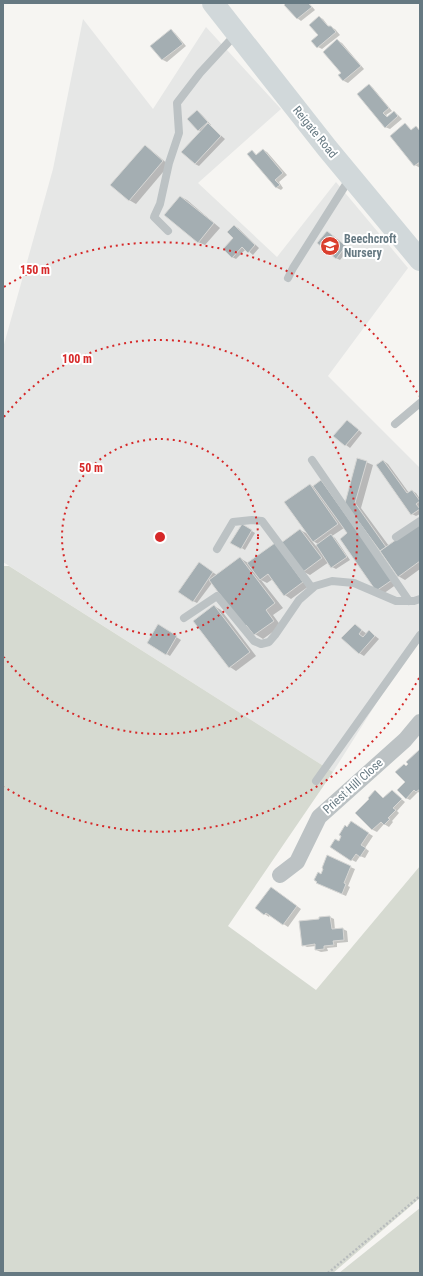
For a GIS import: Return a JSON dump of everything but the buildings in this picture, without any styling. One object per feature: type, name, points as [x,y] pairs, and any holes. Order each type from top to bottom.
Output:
[{"type":"highway","name":"Reigate Road","points":[[213,3],[420,260]]},
{"type":"street","name":"Priest Hill Close","points":[[280,875],[297,862],[319,817],[405,740],[420,722]]},
{"type":"lane","points":[[168,231],[154,217],[160,204],[169,163],[179,133],[177,103],[200,73],[237,33]]},
{"type":"lane","points":[[288,278],[351,176]]},
{"type":"lane","points":[[395,424],[420,404]]},
{"type":"lane","points":[[312,460],[409,601]]},
{"type":"lane","points":[[217,549],[234,522],[252,520],[262,521],[312,588]]},
{"type":"lane","points":[[396,537],[420,521]]},
{"type":"lane","points":[[184,618],[217,596],[254,641],[261,644],[269,642],[299,600],[312,588],[332,581],[354,583],[396,601],[420,599]]},
{"type":"lane","points":[[316,781],[420,635]]},
{"type":"path","points":[[328,1273],[420,1196]]},
{"type":"shaded area","points":[[83,19],[153,109],[206,27],[281,109],[198,183],[277,257],[336,182],[408,268],[328,376],[420,468],[420,634],[333,772],[3,562],[3,348],[53,169]]},
{"type":"shaded area","points":[[3,566],[9,566],[333,772],[228,926],[316,990],[420,866],[420,1198],[333,1273],[3,1273]]},
{"type":"shaded area","points":[[420,1208],[420,1273],[339,1273]]},
{"type":"place","name":"Beechcroft Nursery","points":[[330,246]]}]
